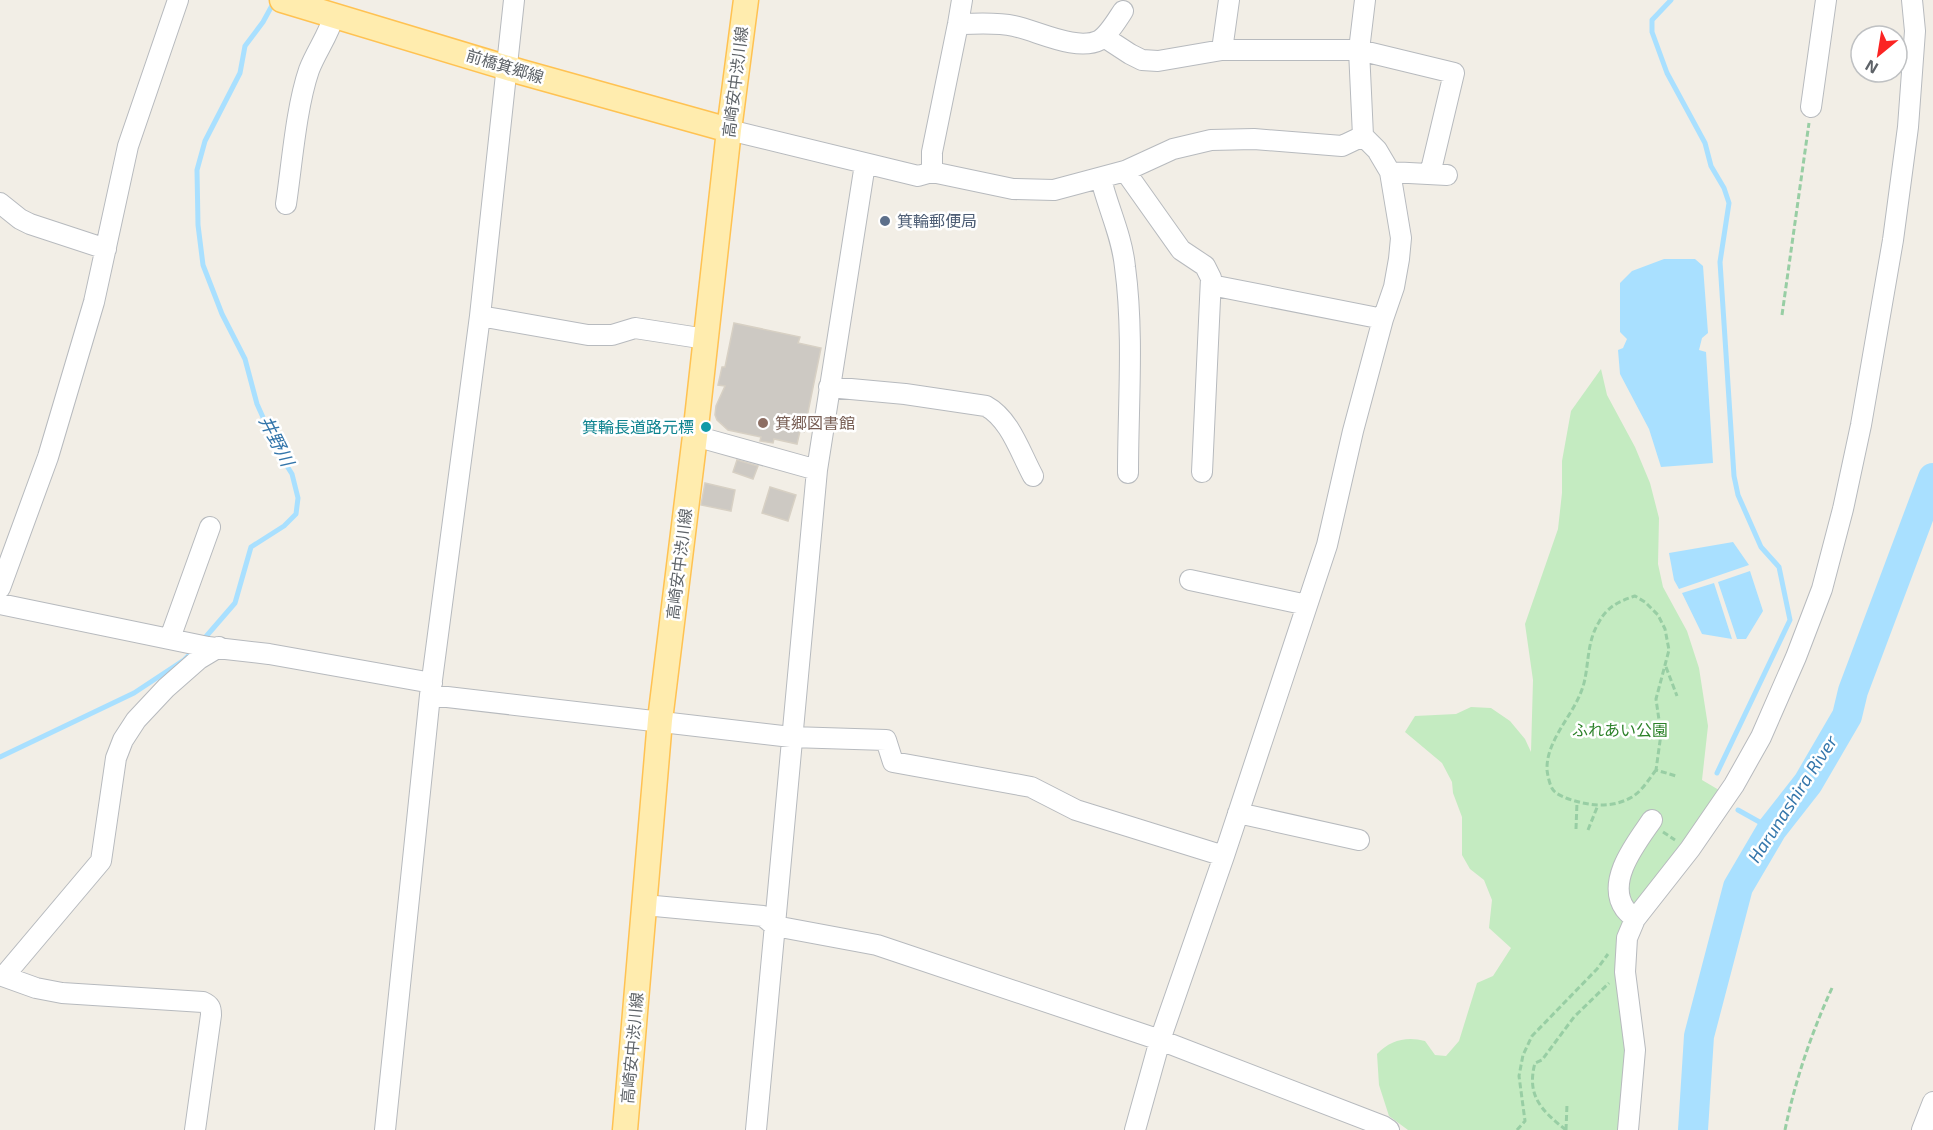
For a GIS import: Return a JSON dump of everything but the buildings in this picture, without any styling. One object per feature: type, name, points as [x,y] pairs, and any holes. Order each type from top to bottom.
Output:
[{"type":"main road","name":"高崎安中渋川線","points":[[625,1130],[660,720],[746,0]]},
{"type":"main road","name":"前橋箕郷線","points":[[285,1],[324,9],[506,67],[729,130]]},
{"type":"street","points":[[0,588],[48,457],[94,302],[128,146],[178,0]]},
{"type":"street","points":[[385,1130],[431,689],[480,316],[514,0]]},
{"type":"street","points":[[932,172],[932,152],[962,0]]},
{"type":"street","points":[[1222,50],[1229,0]]},
{"type":"street","points":[[1135,1130],[1160,1040],[1224,856],[1327,545],[1353,431],[1400,259],[1401,238],[1390,172],[1377,150],[1363,136],[1359,50],[1365,0]]},
{"type":"street","points":[[1811,107],[1826,0]]},
{"type":"street","points":[[1628,1130],[1635,1050],[1624,972],[1625,946],[1635,920],[1690,849],[1734,785],[1761,737],[1780,696],[1822,589],[1861,425],[1893,240],[1908,127],[1915,31],[1912,0]]},
{"type":"street","points":[[286,204],[301,105],[309,70],[331,26],[324,9]]},
{"type":"street","points":[[958,24],[997,23],[1015,26],[1061,41],[1078,43],[1097,41],[1104,37],[1123,11]]},
{"type":"street","points":[[1104,37],[1142,60],[1158,61],[1222,50],[1359,50],[1454,73],[1438,175],[1390,172]]},
{"type":"street","points":[[729,130],[918,176],[932,172],[1013,189],[1054,190],[1101,179],[1125,171],[1173,149],[1212,140],[1254,140],[1342,146],[1363,136]]},
{"type":"street","points":[[756,1130],[817,470],[865,164]]},
{"type":"street","points":[[1125,171],[1181,250],[1206,266],[1211,278],[1202,472]]},
{"type":"street","points":[[1101,179],[1117,227],[1125,266],[1129,343],[1128,473]]},
{"type":"street","points":[[0,202],[20,219],[30,224],[106,249]]},
{"type":"street","points":[[1211,285],[1383,319]]},
{"type":"street","points":[[480,316],[588,335],[612,336],[635,328],[706,339]]},
{"type":"street","points":[[829,387],[904,394],[986,406],[1002,419],[1033,476]]},
{"type":"street","points":[[695,436],[817,470]]},
{"type":"street","points":[[195,1130],[211,1015],[209,1005],[203,1002],[62,993],[36,988],[2,975],[101,861],[116,758],[123,740],[136,720],[165,688],[199,659],[196,643],[210,527]]},
{"type":"street","points":[[1190,580],[1307,605]]},
{"type":"street","points":[[0,604],[196,643],[269,654],[431,689],[791,736],[886,741],[893,762],[1031,787],[1076,810],[1224,856]]},
{"type":"street","points":[[1238,813],[1359,840]]},
{"type":"street","points":[[1635,920],[1624,909],[1619,895],[1620,878],[1631,850],[1652,820]]},
{"type":"street","points":[[644,905],[763,916],[775,926],[877,945],[1160,1040],[1389,1130]]},
{"type":"street","points":[[1922,1130],[1933,1102]]},
{"type":"path","points":[[1782,315],[1811,107]]},
{"type":"path","points":[[1635,596],[1646,602],[1659,615],[1665,629],[1669,651],[1656,699],[1661,734],[1656,770],[1634,795],[1604,806],[1577,802],[1556,793],[1547,772],[1548,754],[1584,684],[1587,656],[1598,623],[1609,608],[1622,600],[1635,596]]},
{"type":"path","points":[[1666,665],[1677,696]]},
{"type":"path","points":[[1656,770],[1676,776]]},
{"type":"path","points":[[1576,829],[1577,802]]},
{"type":"path","points":[[1588,830],[1598,805]]},
{"type":"path","points":[[1517,1130],[1525,1121],[1519,1076],[1523,1055],[1532,1036],[1597,969],[1616,945],[1625,946]]},
{"type":"path","points":[[1566,1130],[1541,1108],[1533,1089],[1535,1063],[1542,1060],[1574,1017],[1610,982]]},
{"type":"path","points":[[1785,1130],[1789,1108],[1813,1029],[1832,988]]},
{"type":"path","points":[[1566,1130],[1567,1104]]},
{"type":"green space","name":"ふれあい公園","points":[[1601,369],[1607,395],[1635,447],[1650,483],[1659,518],[1658,564],[1663,587],[1687,631],[1699,668],[1708,726],[1702,780],[1724,793],[1639,906],[1620,1130],[1408,1130],[1389,1116],[1379,1085],[1377,1054],[1393,1042],[1412,1039],[1425,1041],[1435,1055],[1446,1056],[1459,1041],[1477,983],[1493,976],[1511,948],[1489,928],[1492,900],[1484,880],[1470,869],[1462,855],[1462,817],[1453,793],[1452,782],[1442,763],[1405,732],[1415,716],[1456,714],[1471,707],[1491,708],[1510,721],[1525,739],[1531,752],[1533,680],[1525,624],[1558,529],[1562,493],[1562,461],[1571,411]]},
{"type":"water","points":[[1664,259],[1695,259],[1703,266],[1708,333],[1702,338],[1699,350],[1706,352],[1713,463],[1661,467],[1649,429],[1620,374],[1618,350],[1623,348],[1627,339],[1620,332],[1620,283],[1632,271]]},
{"type":"water","points":[[1733,542],[1749,565],[1679,589],[1674,580],[1669,553]]},
{"type":"water","points":[[1750,571],[1763,611],[1746,639],[1737,639],[1718,582]]},
{"type":"water","points":[[1714,583],[1732,639],[1702,634],[1682,593]]},
{"type":"waterway","name":"井野川","points":[[203,640],[235,603],[251,547],[284,526],[296,514],[298,498],[292,474],[280,455],[257,404],[245,359],[222,314],[203,265],[198,225],[197,170],[205,141],[240,73],[245,46],[263,22],[275,0]]},
{"type":"waterway","points":[[1671,0],[1652,20],[1652,32],[1667,73],[1705,143],[1711,166],[1724,188],[1729,203],[1720,262],[1734,476],[1738,495],[1761,547],[1779,567],[1790,620],[1717,773]]},
{"type":"waterway","name":"Harunashira River","points":[[1693,1130],[1699,1036],[1738,887],[1772,829],[1808,783],[1847,716],[1853,691],[1933,478]]},
{"type":"waterway","name":"井野川","points":[[0,757],[134,693],[184,660],[195,649]]},
{"type":"waterway","points":[[1738,810],[1772,829]]},
{"type":"place","name":"箕輪郵便局","points":[[885,221]]},
{"type":"place","name":"箕郷図書館","points":[[763,423]]},
{"type":"place","name":"箕輪長道路元標","points":[[706,427]]}]
